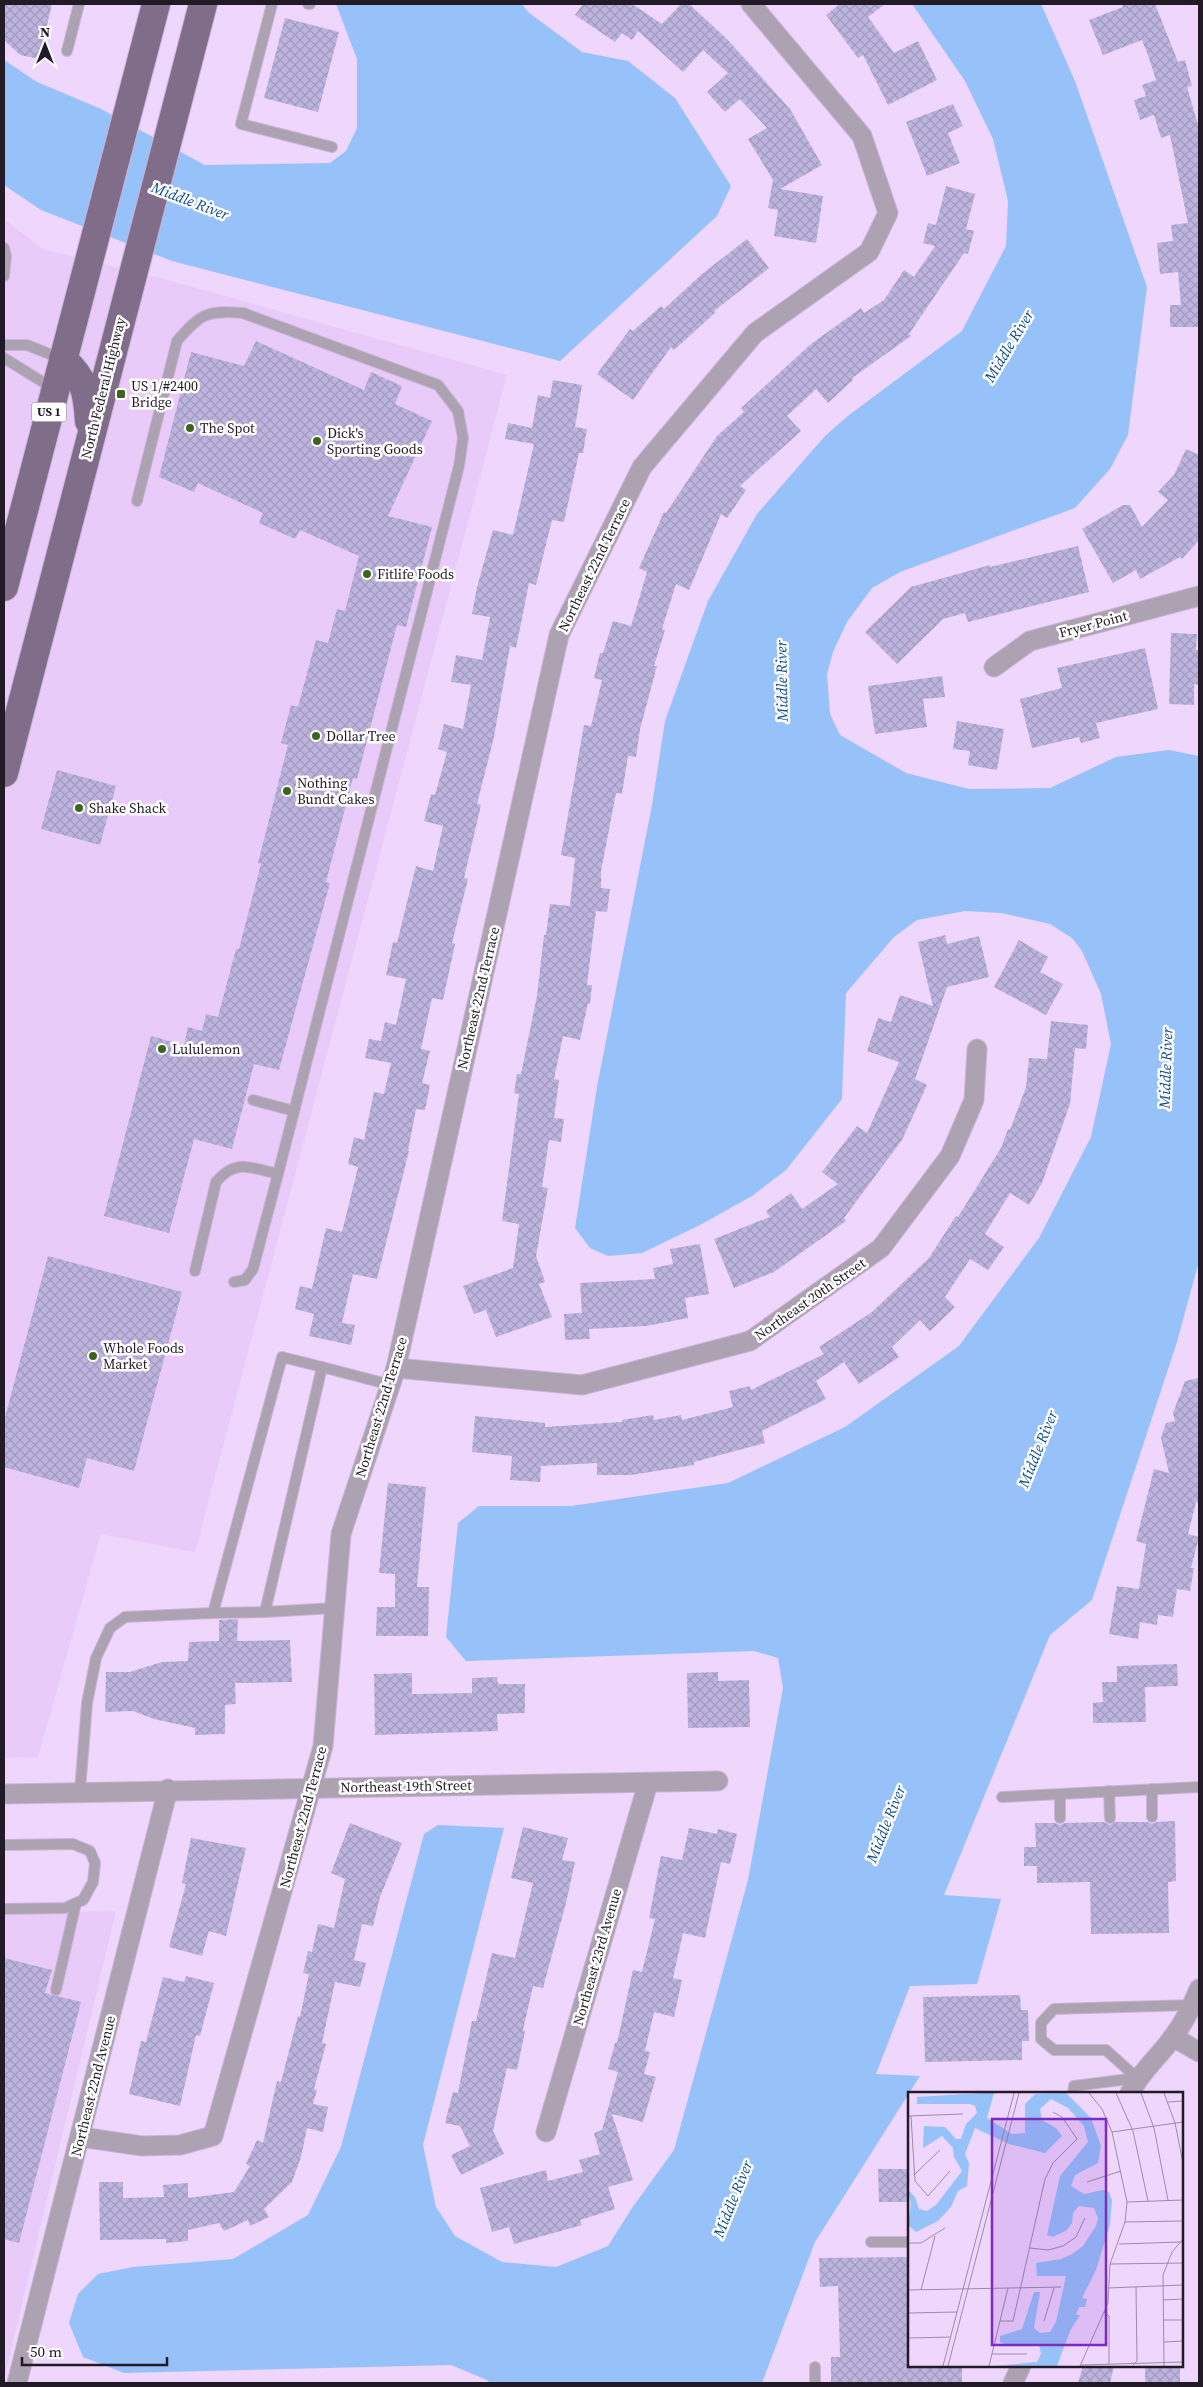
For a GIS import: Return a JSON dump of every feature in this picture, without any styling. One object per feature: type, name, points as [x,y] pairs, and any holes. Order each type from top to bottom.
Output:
[{"type":"main road","name":"US 1","points":[[4,587],[156,4]]},
{"type":"main road","name":"North Federal Highway","points":[[4,773],[203,4]]},
{"type":"main road","points":[[63,359],[79,375],[88,395],[90,438]]},
{"type":"street","name":"Northeast 22nd Terrace","points":[[80,2137],[142,2146],[180,2145],[214,2136],[323,1746],[341,1534],[394,1376],[559,635],[642,467],[755,333],[869,252],[888,213],[862,136],[751,4]]},
{"type":"street","name":"Fryer Point","points":[[994,667],[1030,641],[1199,596]]},
{"type":"street","name":"Northeast 20th Street","points":[[394,1376],[582,1385],[750,1341],[881,1248],[950,1156],[974,1100],[977,1049]]},
{"type":"street","name":"Northeast 19th Street","points":[[4,1794],[168,1789],[718,1781]]},
{"type":"street","name":"Northeast 23rd Avenue","points":[[546,2132],[648,1783]]},
{"type":"street","name":"Northeast 22nd Avenue","points":[[17,2383],[168,1789]]},
{"type":"street","points":[[1134,2086],[1173,2038],[1196,1997]]},
{"type":"street","points":[[1173,2038],[1199,2052]]},
{"type":"street","points":[[1014,2383],[1021,2367]]},
{"type":"lane","points":[[67,51],[79,4]]},
{"type":"lane","points":[[272,4],[241,124],[332,147]]},
{"type":"lane","points":[[4,248],[6,269],[4,276]]},
{"type":"lane","points":[[137,500],[177,341],[194,321],[218,311],[243,313],[438,385],[458,411],[463,438],[459,466],[278,1174],[253,1269],[245,1280],[234,1282]]},
{"type":"lane","points":[[4,345],[27,345],[63,359]]},
{"type":"lane","points":[[4,358],[55,390]]},
{"type":"lane","points":[[253,1100],[294,1111]]},
{"type":"lane","points":[[196,1271],[216,1182],[221,1176],[226,1171],[241,1165],[278,1174]]},
{"type":"lane","points":[[213,1613],[282,1357],[322,1367],[394,1376]]},
{"type":"lane","points":[[265,1612],[322,1367]]},
{"type":"lane","points":[[80,1791],[87,1703],[96,1658],[110,1628],[125,1617],[335,1608]]},
{"type":"lane","points":[[1002,1797],[1199,1787]]},
{"type":"lane","points":[[1152,1789],[1152,1817]]},
{"type":"lane","points":[[1109,1791],[1110,1818]]},
{"type":"lane","points":[[1060,1794],[1060,1818]]},
{"type":"lane","points":[[4,1845],[73,1844],[90,1851],[95,1864],[93,1882],[83,1900],[65,1908],[4,1909]]},
{"type":"lane","points":[[56,1990],[76,1903]]},
{"type":"lane","points":[[1134,2086],[1106,2050],[1054,2050],[1041,2039],[1041,2023],[1054,2009],[1196,1997]]},
{"type":"lane","points":[[1073,2092],[1074,2086],[1134,2086]]},
{"type":"lane","points":[[872,2242],[908,2242]]},
{"type":"lane","points":[[814,2367],[815,2383]]},
{"type":"shaded area","points":[[4,219],[43,249],[164,279],[507,375],[195,1552],[101,1534],[38,1757],[4,1758]]},
{"type":"shaded area","points":[[116,1911],[4,2379],[4,1913]]},
{"type":"water","name":"Middle River","points":[[336,4],[522,4],[528,12],[582,52],[628,61],[675,98],[731,186],[717,216],[560,361],[172,261],[41,210],[4,185],[4,60],[37,82],[99,108],[205,165],[330,163],[346,151],[357,128],[357,59]]},
{"type":"water","name":"Middle River","points":[[912,4],[1041,4],[1075,81],[1147,287],[1128,435],[1110,469],[1075,508],[900,572],[872,588],[847,622],[833,652],[827,674],[830,714],[840,735],[906,773],[969,789],[1050,788],[1116,757],[1169,750],[1199,756],[1199,1261],[1177,1342],[1092,1600],[1050,1635],[944,1895],[1001,1899],[977,1984],[910,1986],[876,2074],[920,2076],[910,2092],[908,2092],[908,2095],[815,2242],[762,2383],[490,2383],[451,2365],[124,2373],[83,2357],[69,2323],[78,2294],[98,2274],[133,2267],[233,2259],[308,2215],[341,2147],[424,1834],[438,1825],[504,1828],[423,2145],[436,2207],[455,2236],[502,2262],[556,2267],[608,2246],[632,2208],[674,2150],[748,1880],[783,1688],[778,1658],[754,1651],[466,1661],[446,1637],[458,1523],[479,1506],[571,1506],[728,1483],[845,1427],[959,1346],[1039,1238],[1091,1137],[1111,1044],[1101,994],[1082,951],[1072,938],[1050,924],[1001,913],[965,911],[917,920],[894,937],[846,993],[842,1099],[786,1170],[752,1196],[700,1225],[642,1253],[608,1256],[590,1248],[575,1228],[597,1087],[652,805],[665,721],[708,601],[757,514],[825,436],[849,415],[962,331],[1006,246],[1008,201],[993,139],[965,81]]},
{"type":"building","points":[[4,4],[52,4],[39,59],[20,55],[4,40]]},
{"type":"building","points":[[583,4],[632,4],[662,24],[681,4],[689,4],[727,39],[790,109],[822,165],[780,189],[823,196],[816,243],[774,236],[778,210],[768,208],[773,180],[748,139],[767,128],[740,99],[725,112],[707,92],[728,73],[703,50],[683,72],[638,31],[632,40],[622,33],[615,42],[575,15]]},
{"type":"building","points":[[840,4],[885,4],[868,17],[894,53],[918,41],[937,80],[888,105],[863,55],[858,58],[826,15]]},
{"type":"building","points":[[1122,4],[1155,4],[1178,62],[1185,60],[1192,86],[1187,87],[1199,128],[1199,327],[1170,327],[1170,305],[1181,305],[1178,272],[1160,274],[1157,243],[1173,241],[1171,225],[1188,223],[1170,135],[1161,138],[1154,115],[1140,120],[1134,100],[1146,96],[1142,85],[1156,80],[1149,58],[1142,40],[1103,55],[1089,20],[1123,7]]},
{"type":"building","points":[[285,18],[339,32],[318,112],[264,98]]},
{"type":"building","points":[[953,104],[963,126],[948,133],[960,163],[927,176],[906,122]]},
{"type":"building","points":[[946,186],[975,194],[966,229],[974,231],[968,254],[964,253],[909,334],[911,336],[852,378],[853,380],[828,403],[816,389],[787,416],[801,431],[740,486],[746,490],[727,518],[721,514],[689,590],[676,584],[662,629],[665,630],[654,666],[657,666],[640,729],[636,757],[628,756],[622,794],[616,793],[601,871],[601,888],[610,889],[607,912],[596,911],[587,985],[592,985],[590,1004],[588,1003],[580,1040],[563,1036],[554,1079],[559,1080],[554,1118],[564,1119],[561,1142],[549,1140],[542,1187],[548,1188],[536,1256],[545,1282],[539,1284],[552,1317],[496,1337],[486,1310],[474,1314],[463,1286],[513,1268],[519,1224],[502,1221],[519,1094],[514,1093],[517,1074],[521,1074],[537,996],[544,935],[546,935],[550,904],[570,906],[575,858],[561,855],[584,725],[591,726],[602,680],[594,678],[600,653],[603,653],[613,621],[631,626],[647,572],[639,568],[664,512],[666,513],[717,436],[744,412],[741,408],[811,344],[861,308],[864,313],[884,300],[904,270],[914,277],[935,246],[923,243],[928,223],[936,225]]},
{"type":"building","points":[[747,239],[769,268],[714,311],[716,312],[674,350],[671,347],[633,400],[597,374],[630,329],[633,331],[661,306],[664,309],[702,274]]},
{"type":"building","points":[[256,341],[364,390],[371,372],[402,386],[395,404],[432,421],[388,516],[432,527],[406,627],[397,625],[357,779],[353,778],[326,882],[330,883],[279,1070],[254,1064],[232,1149],[194,1139],[169,1233],[104,1216],[151,1036],[184,1045],[188,1027],[202,1031],[206,1014],[218,1017],[236,949],[239,949],[261,864],[258,863],[288,745],[281,743],[291,705],[298,707],[316,640],[328,643],[337,609],[345,611],[359,556],[300,530],[295,539],[259,523],[263,513],[198,483],[194,492],[159,477],[191,352],[244,366]]},
{"type":"building","points":[[553,380],[582,385],[575,427],[587,429],[583,453],[579,453],[564,522],[552,520],[536,585],[529,583],[516,648],[510,646],[494,737],[477,804],[481,805],[464,878],[468,879],[452,943],[455,944],[443,1000],[432,998],[421,1049],[430,1051],[422,1083],[430,1085],[425,1110],[416,1109],[409,1151],[377,1279],[353,1274],[342,1323],[355,1325],[351,1345],[309,1336],[314,1314],[295,1309],[300,1286],[312,1289],[326,1228],[342,1232],[358,1167],[348,1164],[354,1137],[364,1140],[374,1092],[384,1094],[391,1063],[365,1058],[369,1039],[381,1041],[385,1022],[396,1025],[406,979],[386,975],[393,942],[397,943],[416,866],[433,871],[443,826],[424,821],[431,794],[435,795],[447,752],[438,749],[444,724],[463,729],[471,685],[451,682],[456,655],[482,660],[490,617],[472,614],[477,587],[493,530],[513,535],[534,444],[505,439],[508,423],[532,428],[538,395],[550,398]]},
{"type":"building","points":[[1186,449],[1199,455],[1199,540],[1182,559],[1180,557],[1140,579],[1136,570],[1113,583],[1082,529],[1123,505],[1130,505],[1142,527],[1168,500],[1158,492],[1174,475]]},
{"type":"building","points":[[1078,546],[1089,592],[968,622],[965,613],[943,619],[897,664],[865,632],[911,587],[990,565],[990,567]]},
{"type":"building","points":[[1171,633],[1197,634],[1196,650],[1199,650],[1199,685],[1194,684],[1194,705],[1169,704]]},
{"type":"building","points":[[1145,648],[1158,709],[1096,723],[1100,738],[1081,743],[1079,737],[1032,748],[1020,699],[1062,688],[1057,668]]},
{"type":"building","points":[[942,676],[945,697],[923,699],[927,727],[875,734],[868,686]]},
{"type":"building","points":[[957,721],[1004,729],[997,770],[968,765],[970,751],[953,749]]},
{"type":"building","name":"Shake Shack","points":[[57,770],[116,786],[100,845],[41,829]]},
{"type":"building","points":[[945,935],[947,944],[979,936],[989,977],[947,987],[915,1079],[927,1085],[902,1140],[844,1218],[846,1221],[774,1272],[734,1288],[714,1239],[770,1217],[766,1211],[791,1193],[802,1209],[838,1184],[822,1172],[857,1126],[867,1133],[899,1062],[867,1051],[878,1018],[891,1022],[900,995],[933,1006],[918,942]]},
{"type":"building","points":[[1019,940],[1048,957],[1040,972],[1063,984],[1046,1015],[994,987]]},
{"type":"building","points":[[1051,1021],[1088,1025],[1086,1049],[1075,1048],[1070,1104],[1042,1183],[1029,1205],[1010,1193],[985,1234],[1004,1247],[988,1270],[970,1259],[945,1297],[955,1307],[930,1331],[920,1320],[892,1347],[899,1357],[859,1384],[844,1362],[816,1381],[826,1399],[762,1431],[765,1443],[694,1462],[694,1465],[631,1475],[597,1475],[597,1463],[541,1466],[540,1482],[510,1480],[512,1456],[472,1452],[475,1416],[545,1423],[545,1427],[622,1422],[622,1420],[653,1415],[654,1420],[681,1415],[682,1420],[733,1407],[729,1391],[750,1386],[751,1390],[824,1354],[819,1347],[872,1312],[929,1258],[956,1216],[958,1217],[1001,1148],[1008,1129],[1010,1130],[1026,1087],[1029,1058],[1047,1059]]},
{"type":"building","points":[[700,1244],[709,1294],[685,1298],[688,1318],[646,1326],[589,1329],[590,1339],[565,1340],[564,1314],[582,1313],[580,1283],[655,1279],[653,1268],[673,1264],[670,1249]]},
{"type":"building","name":"Whole Foods Market","points":[[48,1256],[182,1292],[134,1471],[87,1458],[79,1488],[4,1467],[4,1421]]},
{"type":"building","points":[[1199,1378],[1199,1503],[1196,1502],[1188,1534],[1199,1537],[1191,1568],[1194,1568],[1190,1591],[1177,1589],[1173,1617],[1158,1615],[1157,1625],[1140,1622],[1138,1639],[1109,1634],[1117,1586],[1139,1589],[1146,1544],[1136,1541],[1154,1469],[1169,1473],[1161,1438],[1166,1423],[1175,1421],[1173,1413],[1185,1381]]},
{"type":"building","points":[[388,1483],[426,1487],[417,1587],[429,1587],[428,1636],[376,1636],[377,1607],[395,1607],[395,1574],[379,1573]]},
{"type":"building","points":[[238,1619],[237,1641],[290,1640],[292,1682],[235,1683],[236,1704],[225,1705],[225,1734],[195,1735],[195,1728],[154,1719],[133,1711],[105,1712],[106,1672],[130,1672],[162,1662],[188,1661],[189,1642],[219,1641],[219,1620]]},
{"type":"building","points":[[1177,1664],[1178,1686],[1145,1687],[1146,1722],[1093,1723],[1093,1703],[1103,1702],[1102,1682],[1117,1682],[1117,1666]]},
{"type":"building","points":[[718,1672],[718,1681],[749,1680],[750,1727],[688,1728],[687,1673]]},
{"type":"building","points":[[412,1673],[412,1694],[472,1693],[472,1678],[497,1677],[498,1684],[525,1684],[525,1713],[497,1714],[498,1731],[375,1735],[374,1674]]},
{"type":"building","points":[[1175,1821],[1176,1881],[1168,1882],[1169,1933],[1091,1934],[1090,1882],[1037,1883],[1037,1866],[1024,1866],[1024,1847],[1036,1847],[1035,1823],[1055,1823],[1060,1825],[1065,1823],[1105,1822],[1110,1825],[1115,1822],[1147,1822],[1152,1824]]},
{"type":"building","points":[[350,1823],[402,1843],[380,1897],[373,1926],[362,1924],[354,1960],[366,1963],[360,1987],[335,1982],[322,2043],[326,2044],[314,2089],[317,2090],[313,2104],[328,2107],[323,2132],[307,2128],[301,2157],[292,2182],[264,2209],[269,2217],[250,2226],[248,2220],[224,2231],[219,2223],[188,2230],[188,2241],[166,2243],[166,2239],[100,2240],[99,2182],[123,2182],[123,2198],[164,2197],[163,2185],[188,2183],[188,2198],[234,2192],[250,2166],[246,2164],[257,2140],[263,2143],[277,2081],[281,2082],[298,2016],[300,2017],[309,1974],[303,1973],[308,1951],[312,1952],[318,1924],[334,1928],[345,1879],[331,1873]]},
{"type":"building","points":[[523,1827],[568,1838],[562,1860],[575,1862],[543,1988],[533,1986],[523,2030],[525,2031],[517,2070],[507,2068],[493,2131],[504,2154],[461,2175],[451,2155],[470,2146],[460,2126],[445,2123],[453,2092],[458,2093],[472,2021],[476,2021],[492,1953],[515,1958],[533,1883],[511,1878]]},
{"type":"building","points":[[689,1828],[717,1834],[718,1829],[737,1834],[730,1864],[721,1862],[705,1938],[683,1933],[673,1978],[682,1980],[674,2017],[654,2012],[645,2051],[650,2052],[644,2074],[656,2077],[643,2122],[612,2114],[633,2180],[608,2187],[615,2209],[580,2220],[582,2225],[514,2244],[509,2227],[492,2232],[480,2188],[546,2170],[548,2181],[583,2172],[579,2160],[600,2154],[594,2133],[602,2130],[618,2072],[608,2069],[615,2043],[617,2043],[633,1970],[642,1972],[655,1919],[649,1918],[661,1856],[682,1860]]},
{"type":"building","points":[[191,1838],[246,1848],[226,1936],[209,1931],[202,1956],[169,1947],[186,1884],[182,1883]]},
{"type":"building","points":[[4,1958],[52,1970],[45,1993],[81,2002],[19,2243],[4,2239]]},
{"type":"building","points":[[186,1976],[214,1983],[200,2036],[196,2035],[180,2106],[129,2094],[141,2041],[146,2042],[163,1977],[184,1982]]},
{"type":"building","points":[[1020,1995],[1021,2010],[1028,2010],[1029,2041],[1022,2041],[1022,2060],[925,2062],[923,1997]]},
{"type":"building","points":[[878,2169],[908,2169],[908,2202],[879,2202]]},
{"type":"building","points":[[908,2257],[908,2367],[962,2367],[962,2383],[831,2383],[831,2357],[840,2357],[838,2286],[820,2287],[819,2258]]},
{"type":"building","points":[[1083,2367],[1114,2367],[1110,2383],[1078,2383]]},
{"type":"building","points":[[1145,2367],[1180,2367],[1180,2383],[1145,2383]]},
{"type":"place","name":"US 1/#2400 Bridge","points":[[121,394]]},
{"type":"place","name":"The Spot","points":[[190,428]]},
{"type":"place","name":"Dick's Sporting Goods","points":[[317,441]]},
{"type":"place","name":"Fitlife Foods","points":[[367,574]]},
{"type":"place","name":"Dollar Tree","points":[[316,736]]},
{"type":"place","name":"Nothing Bundt Cakes","points":[[287,791]]},
{"type":"place","name":"Shake Shack","points":[[79,808]]},
{"type":"place","name":"Lululemon","points":[[162,1049]]},
{"type":"place","name":"Whole Foods Market","points":[[93,1356]]}]
